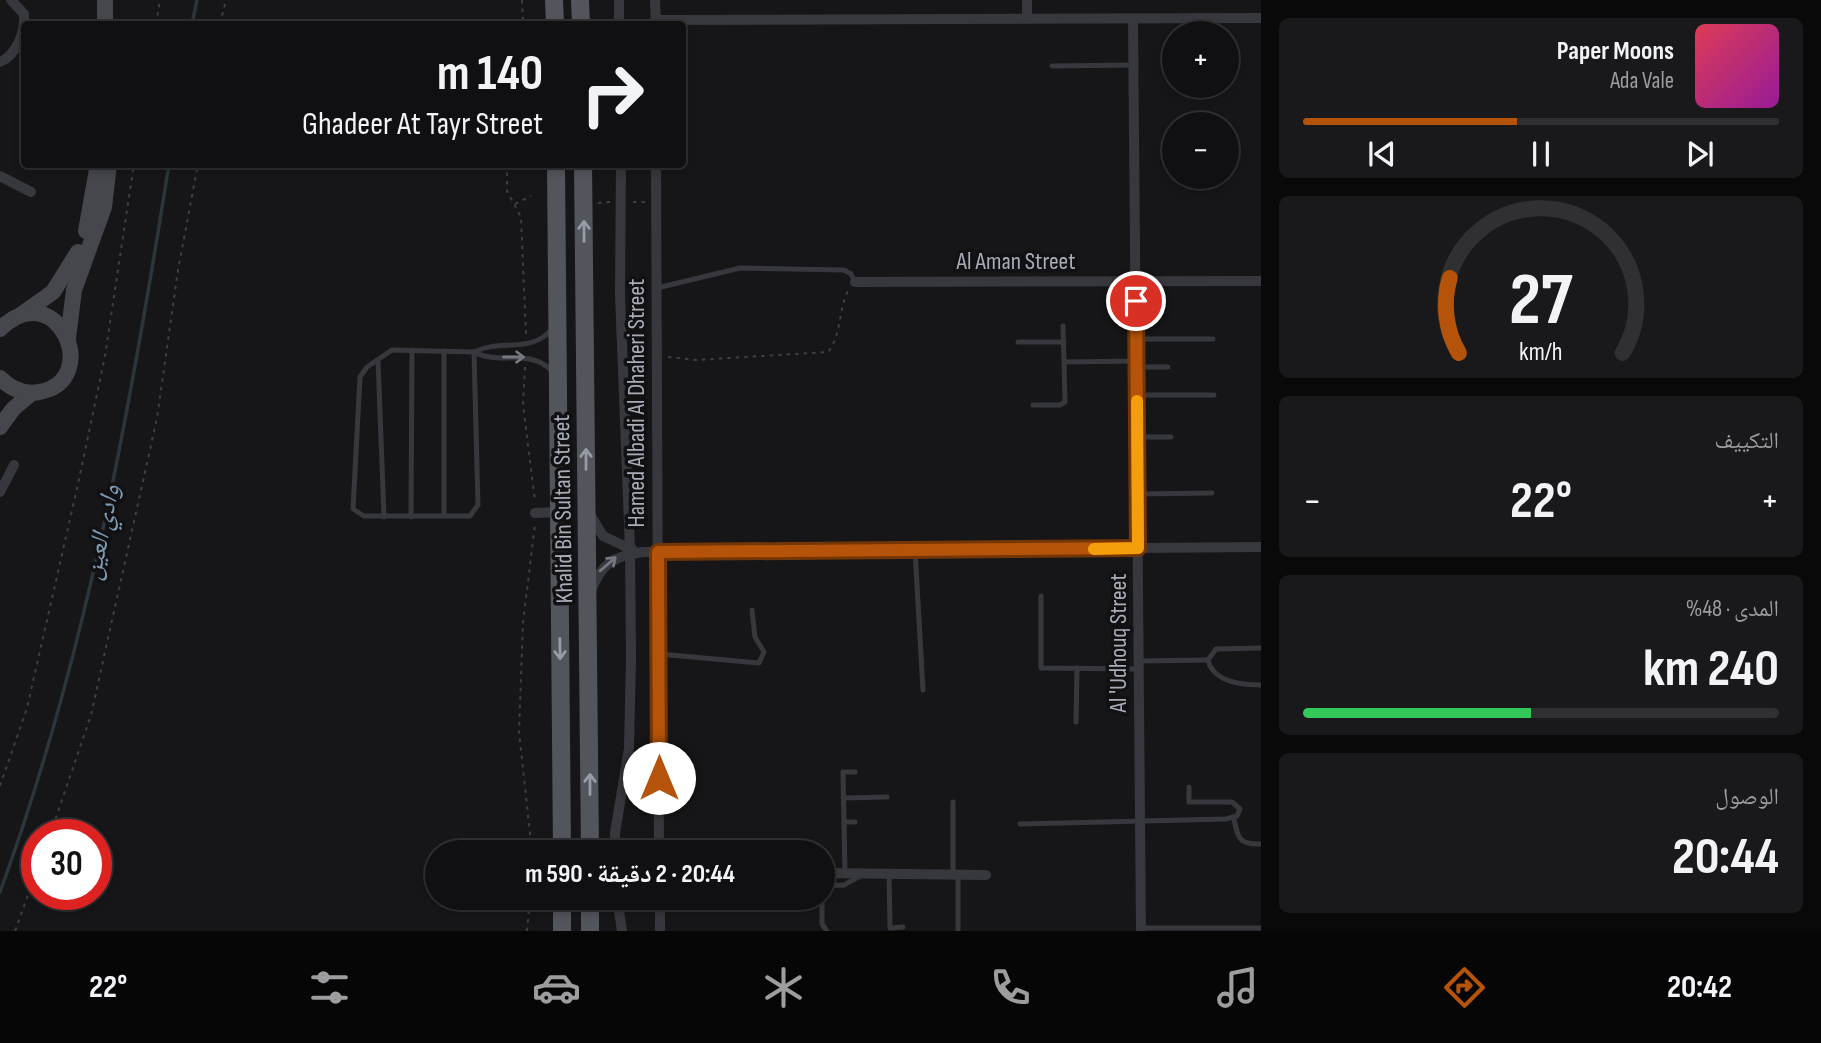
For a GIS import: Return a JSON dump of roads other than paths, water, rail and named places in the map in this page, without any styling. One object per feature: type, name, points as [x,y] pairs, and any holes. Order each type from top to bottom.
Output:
[{"type":"main road","points":[[554,0],[555,21]]},
{"type":"main road","points":[[580,0],[581,21]]},
{"type":"main road","name":"Khalid Bin Sultan Street","points":[[556,168],[562,840]]},
{"type":"main road","name":"Khalid Bin Sultan Street","points":[[583,168],[590,840]]},
{"type":"main road","points":[[562,910],[562,931]]},
{"type":"main road","points":[[590,910],[590,931]]},
{"type":"street","points":[[11,0],[24,14],[24,21]]},
{"type":"street","points":[[105,0],[105,21]]},
{"type":"street","points":[[619,0],[619,21]]},
{"type":"street","points":[[655,0],[656,21]]},
{"type":"street","points":[[1027,0],[1027,19]]},
{"type":"street","points":[[686,22],[1261,18]]},
{"type":"street","name":"Al 'Udhouq Street","points":[[1133,20],[1141,929]]},
{"type":"street","points":[[0,62],[13,52],[21,34]]},
{"type":"street","points":[[0,329],[53,292],[69,270],[88,225],[97,168]]},
{"type":"street","points":[[0,427],[13,409],[32,393],[56,385],[65,375],[71,351],[68,338],[74,290],[97,230],[108,168]]},
{"type":"street","points":[[615,840],[629,748],[630,551],[620,294],[621,168]]},
{"type":"street","name":"Hamed Albadi Al Dhaheri Street","points":[[656,168],[659,840]]},
{"type":"street","points":[[0,176],[31,192]]},
{"type":"street","name":"Al Aman Street","points":[[855,282],[1261,281]]},
{"type":"street","points":[[20,315],[32,313],[54,320],[68,338]]},
{"type":"street","points":[[0,378],[20,392],[32,393]]},
{"type":"street","points":[[0,492],[15,465]]},
{"type":"street","points":[[586,501],[595,527],[603,536],[630,551],[643,552],[1261,547]]},
{"type":"street","points":[[535,513],[558,512]]},
{"type":"street","points":[[589,596],[602,566],[630,551]]},
{"type":"street","points":[[835,873],[986,875]]},
{"type":"street","points":[[619,910],[622,931]]},
{"type":"street","points":[[660,910],[660,931]]},
{"type":"lane","points":[[1052,66],[1134,65]]},
{"type":"lane","points":[[657,288],[746,268],[844,270],[852,274],[855,282]]},
{"type":"lane","points":[[474,352],[484,347],[527,346],[543,339],[557,322]]},
{"type":"lane","points":[[1032,405],[1060,405],[1065,402],[1063,326]]},
{"type":"lane","points":[[1137,340],[1213,339]]},
{"type":"lane","points":[[1018,342],[1064,342]]},
{"type":"lane","points":[[411,517],[412,349]]},
{"type":"lane","points":[[474,352],[478,505],[470,516],[358,515],[353,509],[360,377],[391,350],[474,352],[484,357],[528,357],[548,367],[557,379]]},
{"type":"lane","points":[[443,515],[444,351]]},
{"type":"lane","points":[[378,360],[384,517]]},
{"type":"lane","points":[[1064,362],[1168,367]]},
{"type":"lane","points":[[1137,396],[1214,395]]},
{"type":"lane","points":[[1137,437],[1171,437]]},
{"type":"lane","points":[[1138,494],[1212,493]]},
{"type":"lane","points":[[915,550],[923,690]]},
{"type":"lane","points":[[1041,596],[1041,668],[1208,660],[1216,649],[1261,648]]},
{"type":"lane","points":[[659,654],[759,663],[764,652],[755,637],[752,610]]},
{"type":"lane","points":[[1208,660],[1211,668],[1231,682],[1261,685]]},
{"type":"lane","points":[[1076,722],[1077,668]]},
{"type":"lane","points":[[845,873],[842,772],[855,772]]},
{"type":"lane","points":[[1189,787],[1189,802],[1236,804],[1240,809],[1234,819],[1237,837],[1241,841],[1261,844]]},
{"type":"lane","points":[[843,798],[887,797]]},
{"type":"lane","points":[[953,802],[958,931]]},
{"type":"lane","points":[[1020,824],[1234,819]]},
{"type":"lane","points":[[844,822],[855,822]]},
{"type":"lane","points":[[835,885],[844,885],[864,873]]},
{"type":"lane","points":[[889,873],[890,928],[903,927]]},
{"type":"lane","points":[[822,910],[822,925],[827,931]]},
{"type":"lane","points":[[1141,929],[1261,928]]},
{"type":"waterway","name":"وادي العين","points":[[193,21],[197,0]]},
{"type":"waterway","name":"وادي العين","points":[[0,892],[57,714],[81,624],[121,441],[168,168]]}]
